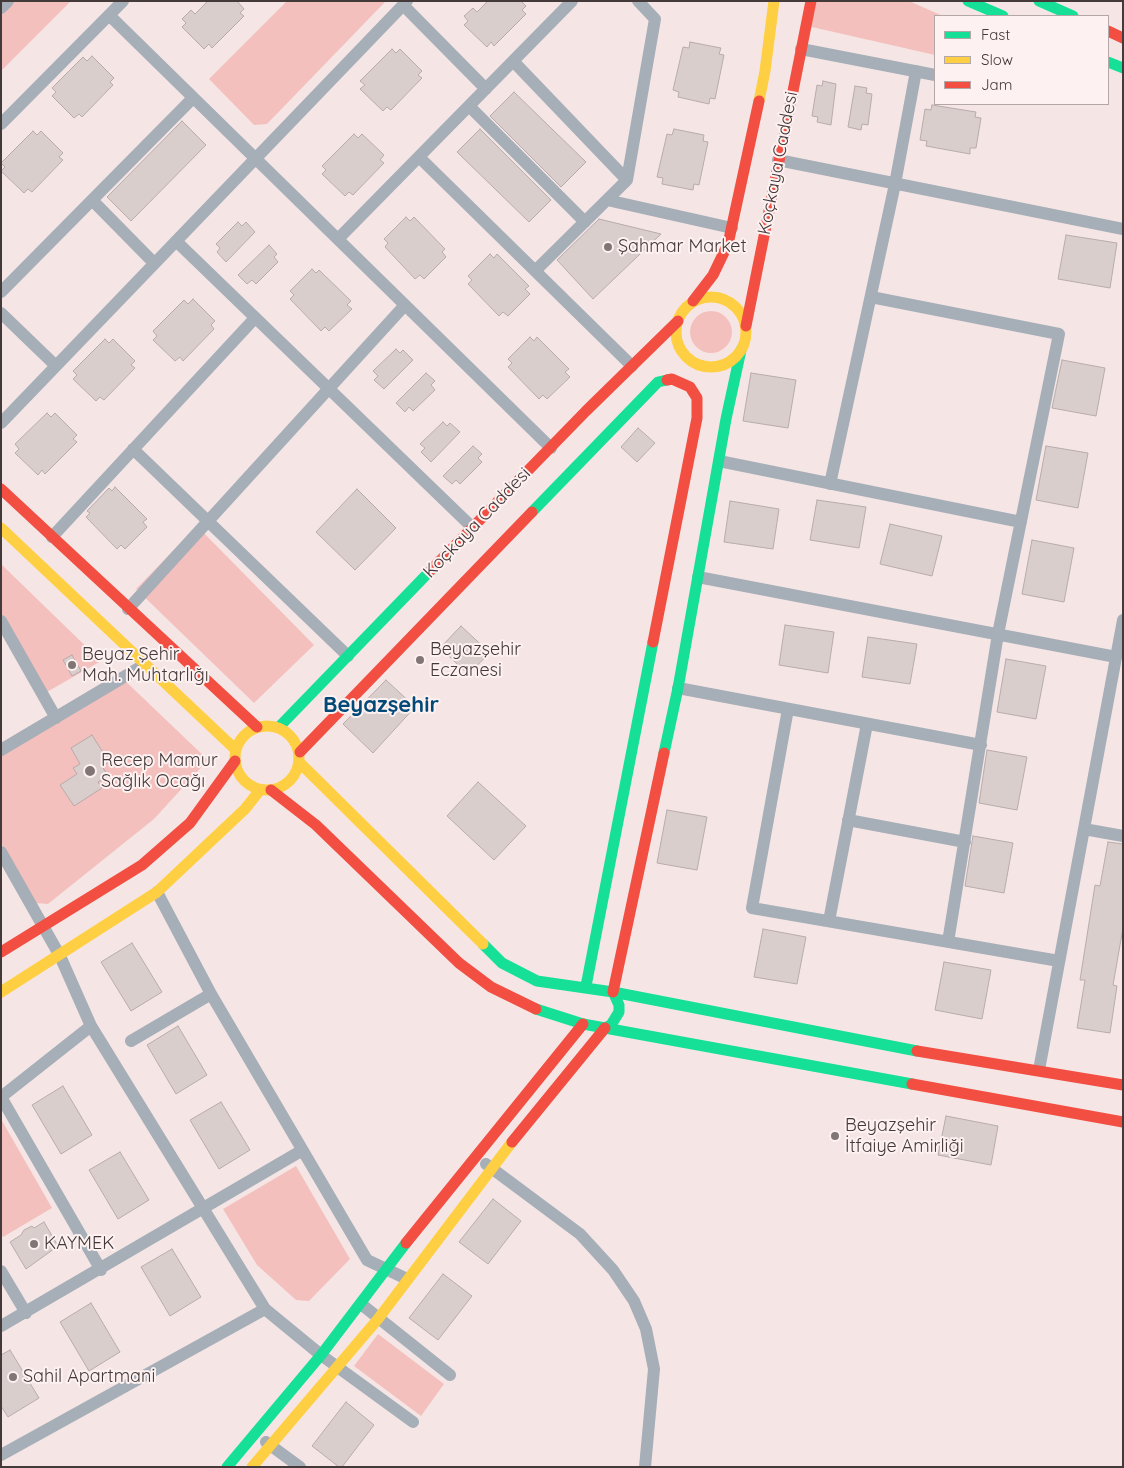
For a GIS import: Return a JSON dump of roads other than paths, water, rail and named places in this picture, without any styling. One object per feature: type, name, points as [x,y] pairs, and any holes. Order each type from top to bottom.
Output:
[{"type":"main road","name":"Koçkaya Caddesi","points":[[694,301],[722,260],[732,228],[765,71],[774,1]]},
{"type":"main road","name":"Koçkaya Caddesi","points":[[746,326],[811,1]]},
{"type":"main road","points":[[968,1],[1000,15]]},
{"type":"main road","points":[[1039,1],[1071,15]]},
{"type":"main road","points":[[1109,31],[1123,38]]},
{"type":"main road","points":[[1109,62],[1123,68]]},
{"type":"main road","points":[[710,296],[726,300],[739,310],[746,326],[745,342],[741,350],[736,357],[721,365],[704,366],[694,362],[679,346],[676,338],[678,321],[687,306],[694,301],[710,296]]},
{"type":"main road","name":"Koçkaya Caddesi","points":[[279,727],[551,448],[678,321]]},
{"type":"main road","points":[[252,1467],[336,1366],[378,1319],[491,1168],[619,1012],[619,1005],[614,992],[678,688],[718,461],[741,350]]},
{"type":"main road","points":[[580,997],[586,986],[697,418],[698,404],[694,392],[678,380],[694,362]]},
{"type":"main road","name":"Koçkaya Caddesi","points":[[300,758],[652,387],[664,380],[678,380]]},
{"type":"main road","points":[[1,489],[257,727]]},
{"type":"main road","points":[[1,528],[235,755],[243,779],[266,790],[316,825],[443,950],[476,976],[522,1003],[583,1024],[943,1085],[1034,1102],[1123,1122]]},
{"type":"main road","points":[[1,952],[142,865],[190,823],[235,755],[247,732],[257,727],[268,725],[279,727],[289,733],[296,741],[300,758],[502,963],[537,981],[586,986],[947,1061],[1123,1086]]},
{"type":"main road","points":[[1,992],[60,956],[157,892],[266,790],[290,782],[300,758]]},
{"type":"main road","points":[[142,865],[157,892]]},
{"type":"main road","points":[[577,1011],[583,1024]]},
{"type":"main road","points":[[228,1467],[321,1355],[385,1270],[583,1024]]},
{"type":"street","points":[[1,8],[8,1]]},
{"type":"street","points":[[1,124],[122,1]]},
{"type":"street","points":[[338,239],[572,1]]},
{"type":"street","points":[[535,271],[627,180],[655,19],[638,1]]},
{"type":"street","points":[[1,423],[405,3],[486,89]]},
{"type":"street","points":[[109,15],[551,448]]},
{"type":"street","points":[[801,49],[934,75]]},
{"type":"street","points":[[513,61],[627,180]]},
{"type":"street","points":[[830,484],[895,184],[916,71]]},
{"type":"street","points":[[1,292],[193,98]]},
{"type":"street","points":[[469,106],[585,222]]},
{"type":"street","points":[[419,157],[632,366]]},
{"type":"street","points":[[778,160],[1123,229]]},
{"type":"street","points":[[92,200],[154,264]]},
{"type":"street","points":[[607,200],[732,228]]},
{"type":"street","points":[[176,241],[473,528]]},
{"type":"street","points":[[871,297],[1059,334],[998,634],[948,942]]},
{"type":"street","points":[[128,609],[405,305]]},
{"type":"street","points":[[1,313],[56,366]]},
{"type":"street","points":[[52,537],[255,318]]},
{"type":"street","points":[[133,449],[348,656]]},
{"type":"street","points":[[718,461],[1021,522]]},
{"type":"street","points":[[698,577],[1116,657]]},
{"type":"street","points":[[1038,1074],[1123,620]]},
{"type":"street","points":[[1,621],[56,718]]},
{"type":"street","points":[[1,750],[144,665]]},
{"type":"street","points":[[678,688],[980,745]]},
{"type":"street","points":[[788,709],[752,908],[1059,961]]},
{"type":"street","points":[[829,921],[867,724]]},
{"type":"street","points":[[848,820],[965,842]]},
{"type":"street","points":[[1084,829],[1123,836]]},
{"type":"street","points":[[1,852],[60,956],[91,1026],[264,1308],[321,1355],[413,1422]]},
{"type":"street","points":[[157,892],[211,994],[367,1260],[407,1280]]},
{"type":"street","points":[[131,1041],[211,994]]},
{"type":"street","points":[[91,1026],[1,1097],[101,1270]]},
{"type":"street","points":[[1,1326],[101,1270],[302,1151]]},
{"type":"street","points":[[476,1156],[580,1234],[616,1275],[634,1301],[650,1342],[654,1369],[644,1467]]},
{"type":"street","points":[[1,1271],[26,1312]]},
{"type":"street","points":[[361,1304],[450,1374]]},
{"type":"street","points":[[2,1454],[264,1308]]},
{"type":"street","points":[[255,1434],[300,1467]]},
{"type":"place","name":"Şahmar Market","points":[[608,247]]},
{"type":"place","name":"Beyazşehir Eczanesi","points":[[420,660]]},
{"type":"place","name":"Beyaz Şehir Mah. Muhtarlığı","points":[[72,665]]},
{"type":"place","name":"Recep Mamur Sağlık Ocağı","points":[[90,771]]},
{"type":"place","name":"Beyazşehir İtfaiye Amirliği","points":[[835,1136]]},
{"type":"place","name":"KAYMEK","points":[[34,1244]]},
{"type":"place","name":"Sahil Apartmani","points":[[13,1377]]},
{"type":"district","name":"Beyazşehir","points":[[381,705]]}]
